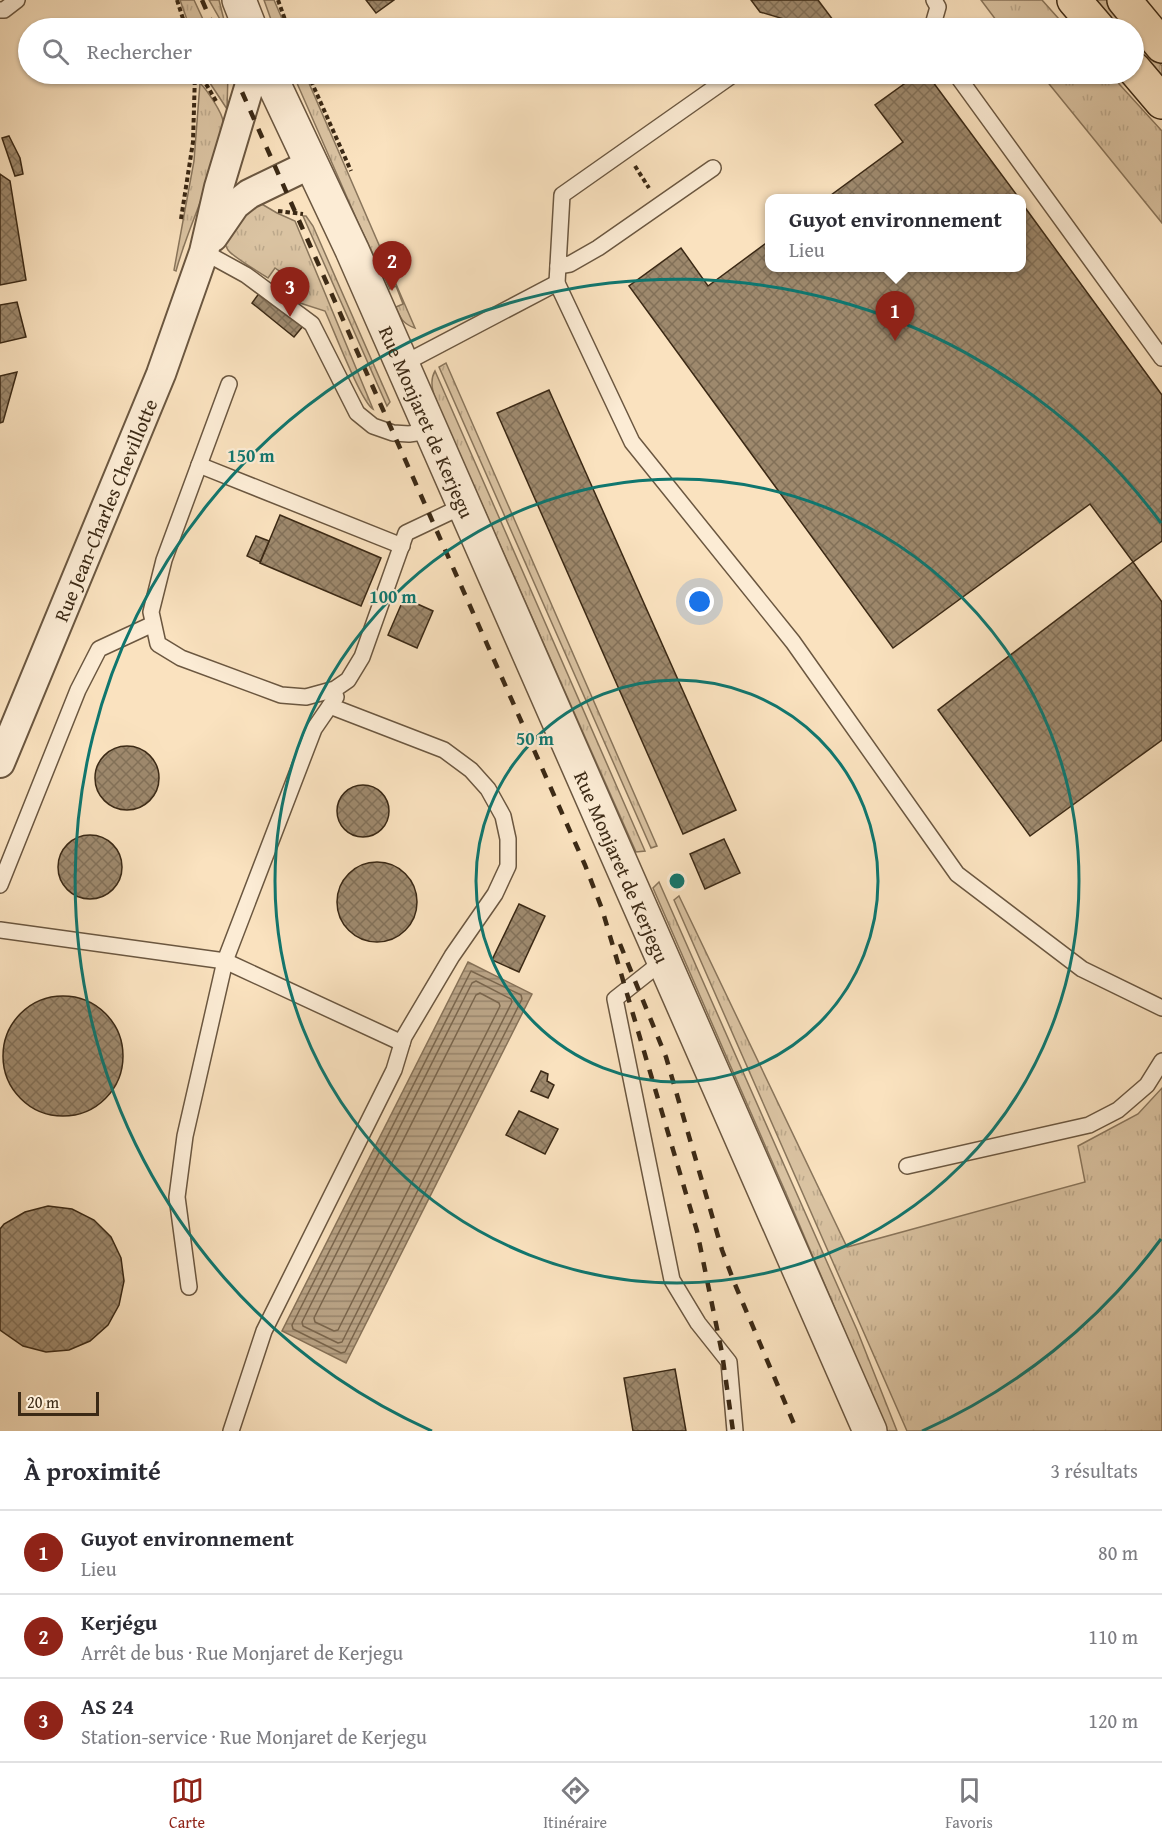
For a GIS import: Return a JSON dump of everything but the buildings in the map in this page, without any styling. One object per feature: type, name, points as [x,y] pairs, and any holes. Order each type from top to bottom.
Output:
[{"type":"highway","points":[[1074,0],[1089,18]]},
{"type":"highway","points":[[1124,0],[1139,18]]},
{"type":"highway","points":[[1144,24],[1162,46]]},
{"type":"highway","points":[[1144,81],[1162,102]]},
{"type":"street","name":"Rue Jean-Charles Chevillotte","points":[[0,763],[161,374],[204,252],[219,187],[250,84]]},
{"type":"street","name":"Rue Monjaret de Kerjegu","points":[[274,84],[352,250],[870,1431]]},
{"type":"street","name":"Rue Jean-Charles Chevillotte","points":[[204,252],[235,205],[249,194],[311,164]]},
{"type":"lane","points":[[0,10],[4,10],[17,0]]},
{"type":"lane","points":[[934,0],[938,7],[935,18]]},
{"type":"lane","points":[[720,84],[562,195],[557,283],[633,442],[793,642],[957,874],[1082,969],[1162,1008]]},
{"type":"lane","points":[[963,84],[1162,358]]},
{"type":"lane","points":[[558,266],[570,264],[598,248],[713,168]]},
{"type":"lane","points":[[204,252],[246,275],[312,324],[357,413],[365,420],[373,426],[393,433],[409,434],[430,431]]},
{"type":"lane","points":[[401,365],[557,283]]},
{"type":"lane","points":[[229,384],[164,560],[151,612],[158,644],[181,658],[280,695],[306,697],[335,688],[348,680]]},
{"type":"lane","points":[[199,465],[402,546]]},
{"type":"lane","points":[[189,1287],[177,1197],[185,1136],[225,961],[314,729],[362,657],[406,533],[463,506]]},
{"type":"lane","points":[[0,885],[78,690],[99,649],[153,624]]},
{"type":"lane","points":[[231,1431],[264,1331],[394,1070],[402,1043],[452,956],[495,894],[508,866],[508,838],[502,816],[488,789],[471,770],[444,750],[330,706]]},
{"type":"lane","points":[[0,930],[225,961],[402,1043]]},
{"type":"lane","points":[[663,961],[615,999],[672,1280],[698,1323],[729,1362],[735,1431]]},
{"type":"lane","points":[[907,1166],[1089,1125],[1118,1110],[1147,1085],[1162,1060]]},
{"type":"path","points":[[177,0],[183,18]]},
{"type":"path","points":[[278,0],[284,18]]},
{"type":"path","points":[[179,229],[193,141],[195,84]]},
{"type":"path","points":[[625,151],[661,205]]},
{"type":"green space","points":[[180,0],[194,0],[202,18],[186,18]]},
{"type":"green space","points":[[209,0],[219,0],[224,18],[219,18]]},
{"type":"green space","points":[[264,0],[274,0],[282,18],[270,18]]},
{"type":"green space","points":[[981,0],[1042,0],[1058,18],[994,18]]},
{"type":"green space","points":[[1091,0],[1108,0],[1123,18],[1108,18]]},
{"type":"green space","points":[[1144,44],[1162,66],[1162,75],[1144,56]]},
{"type":"green space","points":[[201,84],[220,113],[223,122],[222,132],[210,176],[176,271],[174,270],[194,161]]},
{"type":"green space","points":[[211,84],[228,84],[227,109]]},
{"type":"green space","points":[[297,84],[309,84],[415,328],[405,322],[399,314],[396,307],[403,304],[396,286],[390,289],[360,227]]},
{"type":"green space","points":[[1049,84],[1119,84],[1162,131],[1162,223]]},
{"type":"green space","points":[[260,203],[295,221],[373,409],[355,379],[325,311],[300,303],[306,290],[275,268],[268,278],[228,250],[225,243],[229,230],[241,217]]},
{"type":"green space","points":[[303,216],[306,216],[313,226],[390,402],[387,406]]},
{"type":"green space","points":[[446,363],[657,846],[651,848],[439,367]]},
{"type":"green space","points":[[435,371],[645,851],[636,852],[437,403],[432,383]]},
{"type":"green space","points":[[659,882],[857,1330],[897,1431],[887,1431],[653,888]]},
{"type":"green space","points":[[679,896],[847,1247],[1085,1182],[1078,1146],[1138,1114],[1162,1088],[1162,1431],[907,1431],[674,900]]},
{"type":"water","points":[[468,962],[532,994],[346,1363],[282,1331]]},
{"type":"railway","points":[[202,0],[210,18]]},
{"type":"railway","points":[[238,84],[585,865],[602,909],[697,1231],[722,1353],[733,1431]]},
{"type":"railway","points":[[620,944],[666,1057],[722,1250],[797,1431]]},
{"type":"place","name":"Kerjégu","points":[[392,291]]},
{"type":"place","name":"AS 24","points":[[290,317]]},
{"type":"place","name":"Guyot environnement","points":[[895,341]]}]
